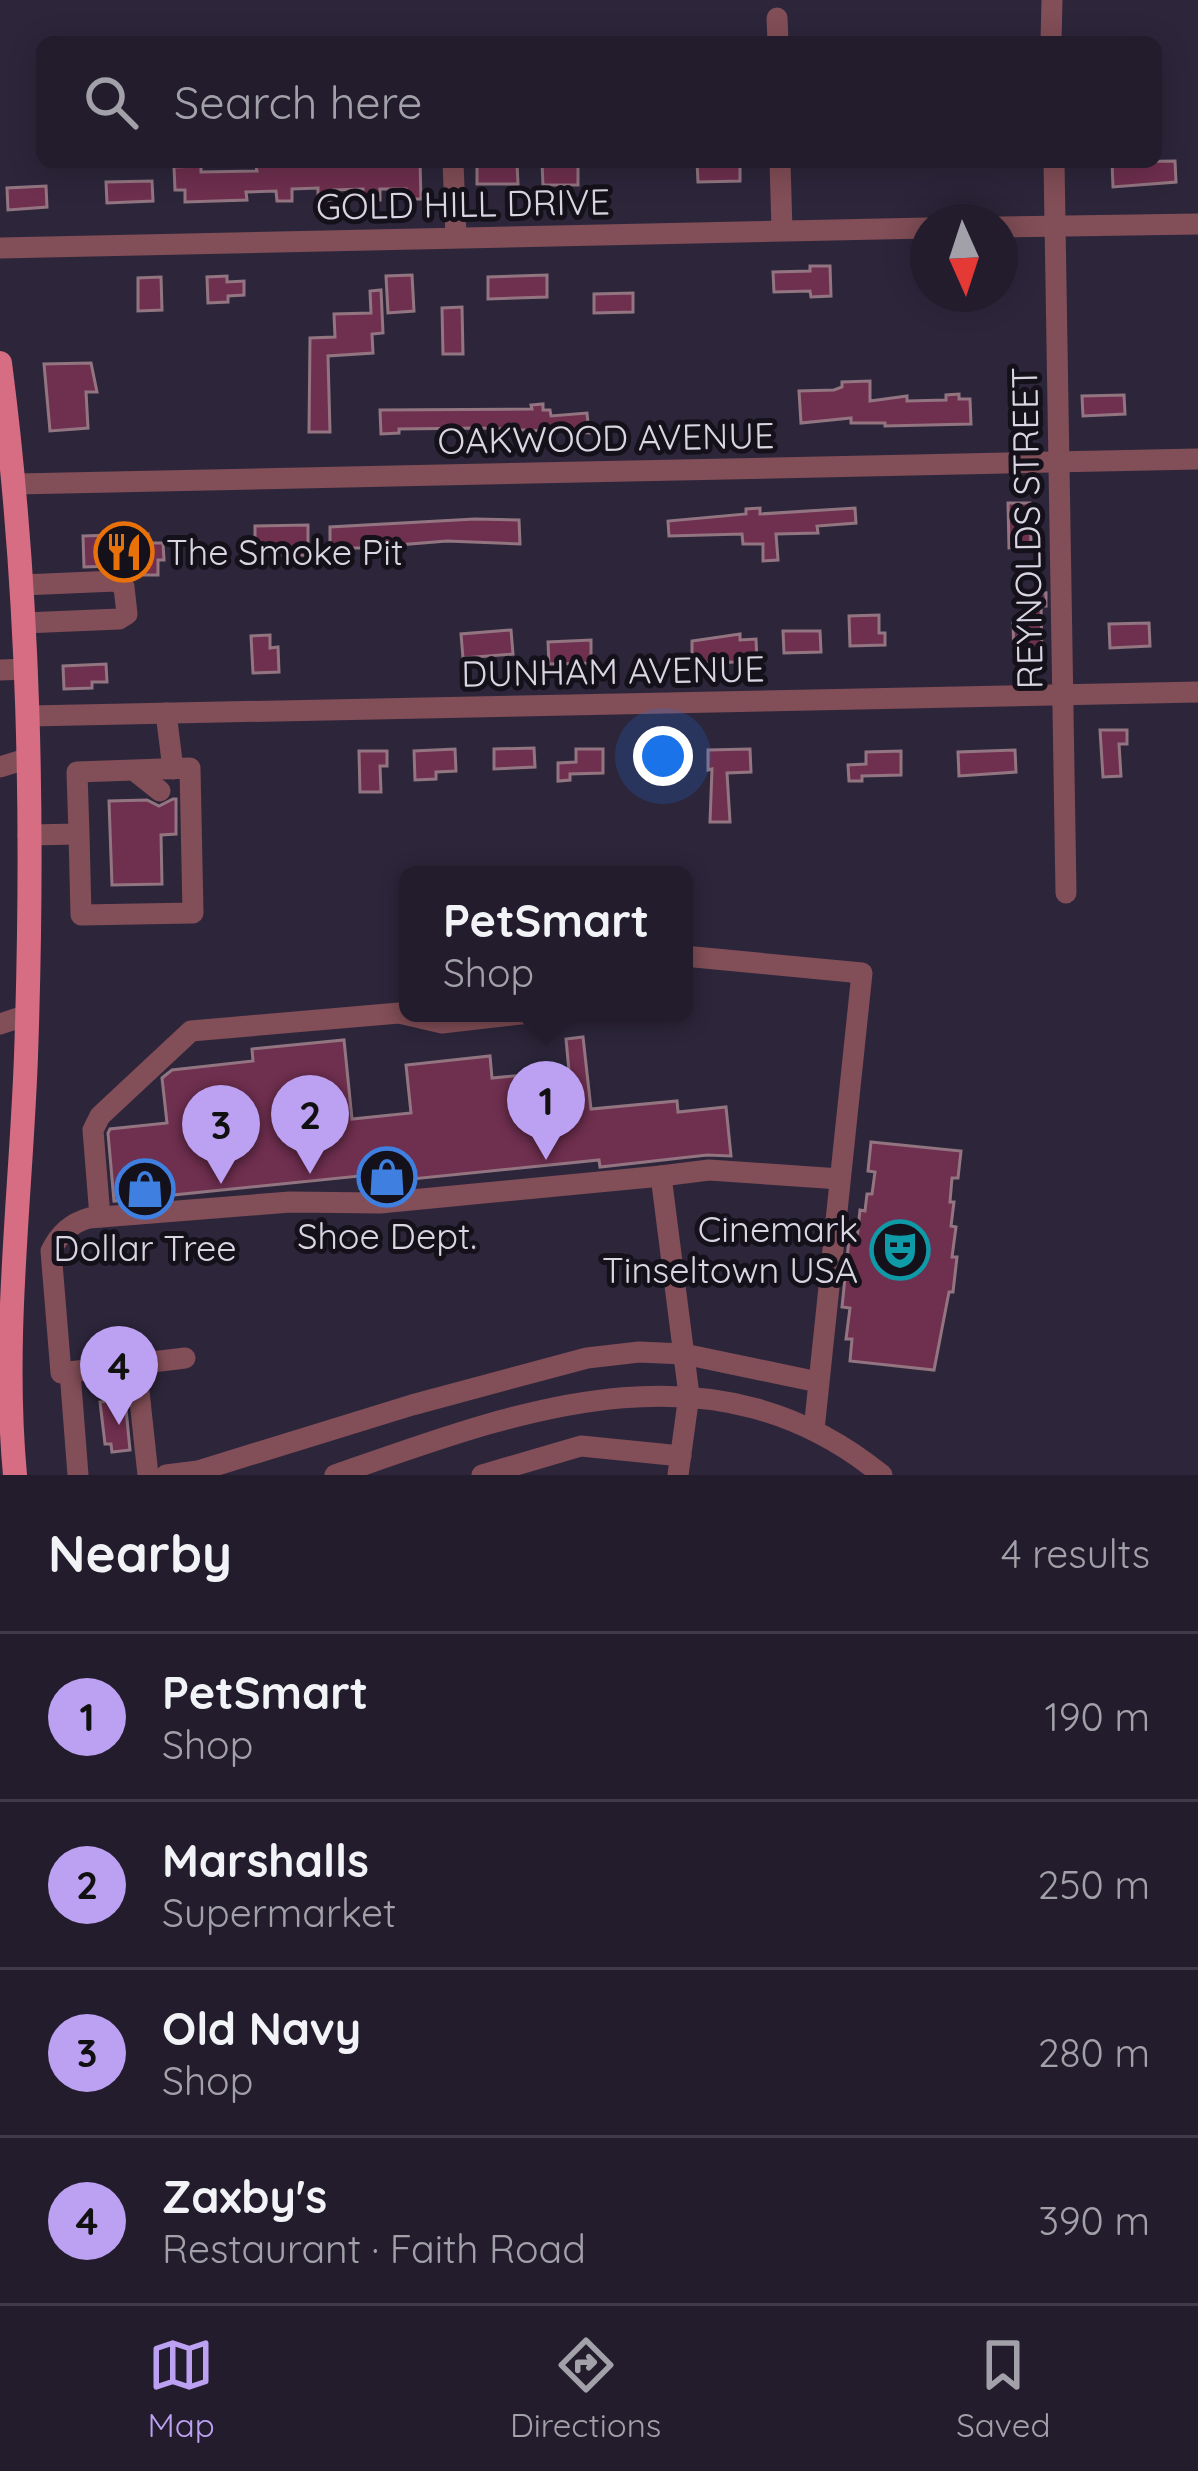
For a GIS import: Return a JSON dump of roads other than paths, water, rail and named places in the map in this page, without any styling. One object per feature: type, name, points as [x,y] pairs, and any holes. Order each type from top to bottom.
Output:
[{"type":"main road","points":[[0,363],[16,484],[30,716],[27,1016],[10,1164],[13,1323],[6,1446],[15,1475]]},
{"type":"street","points":[[1051,36],[1052,0]]},
{"type":"street","points":[[777,18],[778,36]]},
{"type":"street","points":[[453,168],[456,237]]},
{"type":"street","points":[[780,168],[782,230]]},
{"type":"street","name":"REYNOLDS STREET","points":[[1054,168],[1066,893]]},
{"type":"street","points":[[1018,227],[1198,224]]},
{"type":"street","name":"GOLD HILL DRIVE","points":[[0,248],[910,228]]},
{"type":"street","name":"OAKWOOD AVENUE","points":[[16,484],[1198,459]]},
{"type":"street","points":[[22,585],[116,581],[124,587],[127,614],[118,619],[24,623]]},
{"type":"street","points":[[0,670],[27,669]]},
{"type":"street","name":"DUNHAM AVENUE","points":[[30,716],[1198,692]]},
{"type":"street","points":[[166,713],[193,913],[81,914],[77,772],[135,771],[174,783]]},
{"type":"street","points":[[0,767],[29,758]]},
{"type":"street","points":[[28,836],[79,834]]},
{"type":"street","points":[[693,957],[862,974],[814,1430]]},
{"type":"street","points":[[100,1217],[93,1130],[100,1116],[191,1031],[399,1012]]},
{"type":"street","points":[[0,1024],[27,1016]]},
{"type":"street","points":[[185,1358],[61,1373],[50,1251],[56,1239],[76,1221],[100,1217],[290,1202],[380,1203],[710,1170],[840,1179]]},
{"type":"street","points":[[482,1475],[581,1446],[680,1466],[689,1395],[662,1176]]},
{"type":"street","points":[[166,1475],[199,1472],[587,1358],[639,1352],[684,1354],[818,1382]]},
{"type":"street","points":[[136,1364],[148,1475]]},
{"type":"street","points":[[70,1372],[78,1475]]},
{"type":"street","points":[[343,1426],[349,1473],[556,1407],[639,1395],[689,1395],[748,1406],[814,1430],[854,1464],[882,1475]]},
{"type":"place","name":"The Smoke Pit","points":[[124,552]]},
{"type":"place","name":"PetSmart","points":[[546,1160]]},
{"type":"place","name":"Marshalls","points":[[310,1174]]},
{"type":"place","name":"Shoe Dept.","points":[[387,1177]]},
{"type":"place","name":"Old Navy","points":[[221,1184]]},
{"type":"place","name":"Dollar Tree","points":[[145,1189]]},
{"type":"place","name":"Cinemark Tinseltown USA","points":[[900,1250]]},
{"type":"place","name":"Zaxby's","points":[[119,1425]]}]
